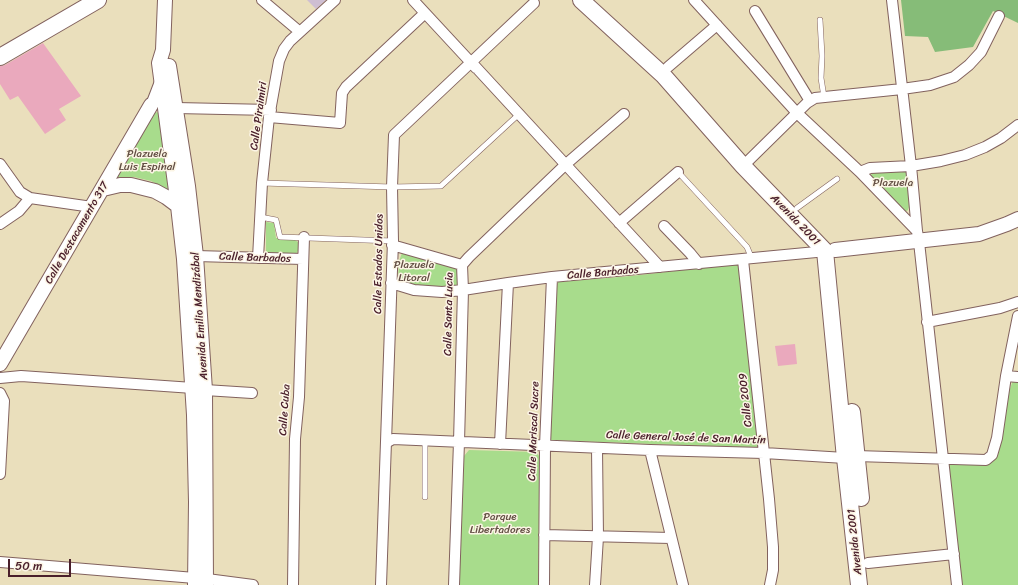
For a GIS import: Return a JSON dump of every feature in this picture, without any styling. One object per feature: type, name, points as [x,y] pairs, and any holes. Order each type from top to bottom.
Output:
[{"type":"main road","points":[[0,57],[98,0]]},
{"type":"main road","name":"Avenida Emilio Mendizábal","points":[[165,0],[163,50],[159,63],[184,206],[190,257],[199,389],[196,494],[201,582]]},
{"type":"main road","name":"Avenida 2001","points":[[581,0],[663,75],[830,251]]},
{"type":"main road","name":"Avenida 2001","points":[[595,0],[668,67],[747,162],[798,208],[830,251],[851,457],[859,585]]},
{"type":"main road","name":"Avenida Emilio Mendizábal","points":[[163,50],[168,61],[188,186],[184,206]]},
{"type":"main road","name":"Calle Destacamento 317","points":[[0,364],[151,105]]},
{"type":"main road","points":[[103,189],[120,185],[131,185],[155,191],[184,206]]},
{"type":"main road","points":[[830,251],[918,236],[979,234],[1018,219]]},
{"type":"main road","name":"Avenida 2001","points":[[851,457],[868,563],[870,585]]},
{"type":"street","points":[[262,0],[300,32]]},
{"type":"street","name":"Calle Piraimiri","points":[[258,258],[262,183],[270,113],[280,61],[284,49],[290,42],[335,0]]},
{"type":"street","points":[[414,0],[660,267]]},
{"type":"street","points":[[694,0],[797,113],[860,172],[918,236]]},
{"type":"street","points":[[892,0],[957,585]]},
{"type":"street","name":"Calle Estados Unidos","points":[[381,585],[391,283],[394,135],[534,3]]},
{"type":"street","points":[[755,12],[810,100]]},
{"type":"street","points":[[176,108],[270,113],[340,123],[342,93],[346,87],[425,13]]},
{"type":"street","points":[[747,162],[810,100],[815,98],[930,85],[954,77],[969,65],[981,52],[999,16]]},
{"type":"street","points":[[668,67],[717,25]]},
{"type":"street","points":[[472,63],[518,115],[563,162]]},
{"type":"street","name":"Calle Destacamento 317","points":[[151,105],[161,78]]},
{"type":"street","name":"Calle Santa Lucia","points":[[454,585],[463,290],[462,265],[563,162],[624,114]]},
{"type":"street","points":[[860,172],[870,168],[911,166],[942,161],[965,155],[985,147],[1001,138],[1018,124]]},
{"type":"street","points":[[0,164],[20,192],[30,198],[92,207]]},
{"type":"street","points":[[619,223],[678,172]]},
{"type":"street","points":[[0,224],[19,211],[30,198]]},
{"type":"street","points":[[664,226],[699,264]]},
{"type":"street","name":"Calle Cuba","points":[[293,585],[295,439],[299,397],[304,238]]},
{"type":"street","points":[[392,243],[462,265]]},
{"type":"street","name":"Calle Barbados","points":[[391,283],[414,290],[442,292],[552,277],[830,251]]},
{"type":"street","name":"Calle Barbados","points":[[190,257],[303,259]]},
{"type":"street","name":"Calle 2009","points":[[748,259],[773,548],[773,583]]},
{"type":"street","name":"Calle Mariscal Sucre","points":[[544,585],[545,446],[552,277]]},
{"type":"street","points":[[500,444],[508,283]]},
{"type":"street","points":[[928,322],[1000,308],[1018,302]]},
{"type":"street","points":[[1018,316],[1006,376],[1018,377]]},
{"type":"street","points":[[0,378],[21,376],[252,394]]},
{"type":"street","name":"Calle General José de San Martín","points":[[386,443],[394,439],[650,450],[764,452],[851,457],[986,460],[992,455],[1006,376]]},
{"type":"street","points":[[0,393],[4,401],[0,474]]},
{"type":"street","points":[[595,585],[598,537],[597,448]]},
{"type":"street","points":[[650,450],[683,585]]},
{"type":"street","points":[[544,535],[671,538]]},
{"type":"street","points":[[868,563],[954,554]]},
{"type":"street","points":[[0,562],[201,582],[254,585]]},
{"type":"lane","points":[[820,20],[824,97]]},
{"type":"lane","points":[[262,183],[392,187],[441,186],[518,115]]},
{"type":"lane","points":[[678,172],[747,247],[748,259]]},
{"type":"lane","points":[[798,208],[837,179]]},
{"type":"lane","name":"Calle Barbados","points":[[260,217],[276,220],[280,237],[392,243]]},
{"type":"lane","points":[[425,441],[425,498]]},
{"type":"shaded area","points":[[307,0],[326,0],[316,9]]},
{"type":"green space","points":[[901,0],[1018,0],[1018,23],[993,11],[973,47],[935,52],[928,37],[905,36]]},
{"type":"green space","name":"Plazuela Luis Espinal","points":[[156,112],[162,114],[168,190],[151,181],[134,177],[113,179]]},
{"type":"green space","name":"Plazuela","points":[[905,169],[907,172],[909,207],[905,212],[870,178],[872,173]]},
{"type":"green space","points":[[266,222],[274,223],[276,238],[295,240],[298,242],[299,249],[296,254],[266,253]]},
{"type":"green space","name":"Plazuela Litoral","points":[[402,253],[457,268],[459,272],[458,284],[455,288],[424,288],[398,280],[399,261]]},
{"type":"green space","points":[[736,264],[741,268],[758,448],[548,440],[556,287],[558,282],[631,276]]},
{"type":"green space","points":[[1014,377],[1018,377],[1018,585],[956,585],[943,458],[986,460]]},
{"type":"green space","name":"Parque Libertadores","points":[[469,450],[537,452],[540,458],[538,585],[459,585],[464,456]]},
{"type":"building","points":[[43,43],[81,96],[59,109],[66,120],[45,134],[18,96],[10,100],[0,84],[0,66],[5,65]]},
{"type":"building","points":[[795,344],[797,364],[778,366],[775,346]]}]
